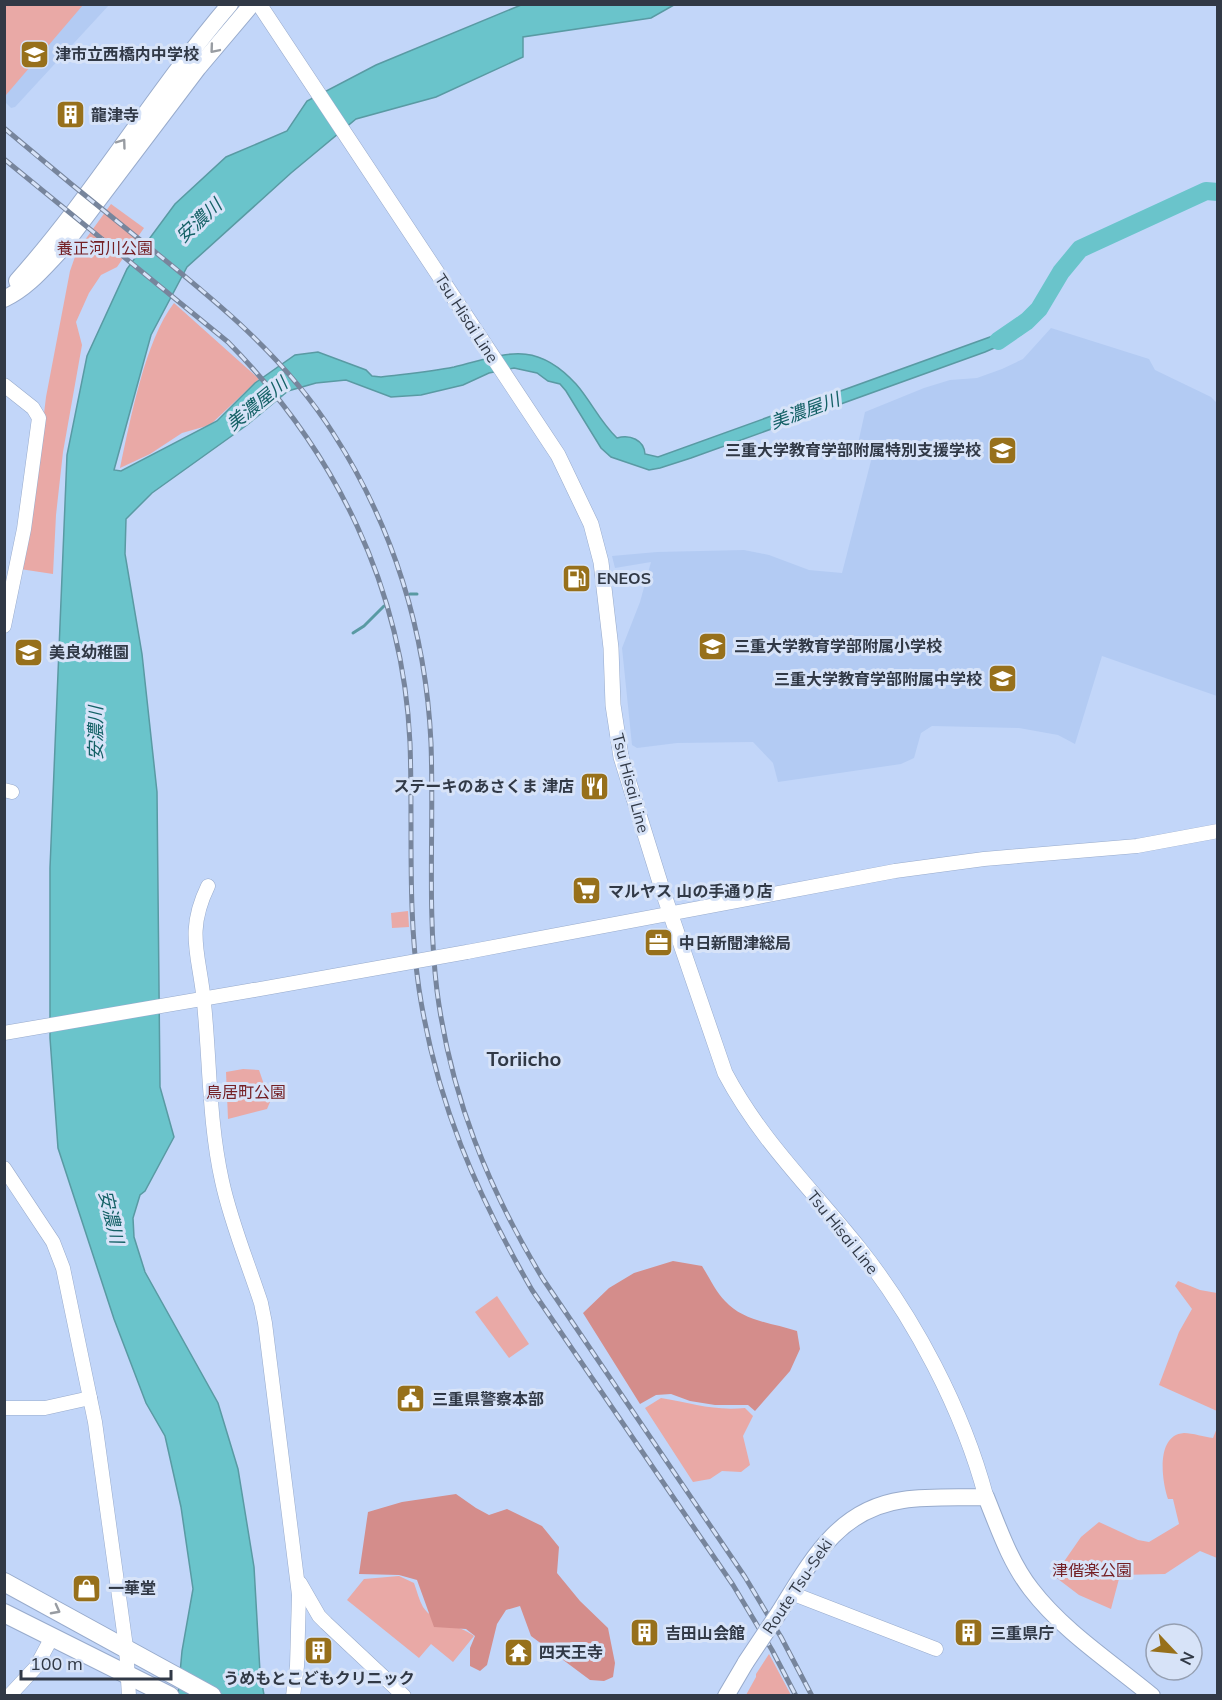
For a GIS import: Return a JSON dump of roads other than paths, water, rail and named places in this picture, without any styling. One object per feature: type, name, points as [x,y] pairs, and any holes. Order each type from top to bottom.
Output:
[{"type":"highway","points":[[4,1582],[212,1695]]},
{"type":"highway","points":[[4,1613],[170,1695]]},
{"type":"main road","points":[[4,298],[42,252],[164,86],[230,4]]},
{"type":"main road","points":[[4,298],[19,291],[38,275],[59,252],[198,68],[252,4]]},
{"type":"main road","name":"Tsu Hisai Line","points":[[259,4],[558,455],[591,524],[601,562],[613,705],[621,757],[671,915],[722,1064],[734,1090],[763,1134],[858,1247],[899,1306],[933,1363],[953,1405],[987,1497]]},
{"type":"main road","points":[[987,1497],[1002,1539],[1030,1588],[1059,1620],[1152,1695]]},
{"type":"main road","name":"Route Tsu-Seki","points":[[726,1695],[809,1563],[833,1533],[857,1516],[902,1500],[987,1497]]},
{"type":"street","points":[[4,385],[33,408],[39,418],[24,529],[4,626]]},
{"type":"street","points":[[4,1033],[671,915],[895,871],[984,859],[1137,846],[1218,831]]},
{"type":"street","points":[[208,886],[201,903],[194,934],[199,1000],[217,1156],[229,1208],[263,1313],[298,1579],[297,1665],[293,1695]]},
{"type":"street","points":[[4,1168],[53,1242],[63,1268],[95,1422],[131,1650],[135,1677],[129,1695]]},
{"type":"street","points":[[4,1408],[19,1410],[45,1408],[90,1398]]},
{"type":"street","points":[[298,1579],[319,1616],[404,1695]]},
{"type":"street","points":[[791,1593],[936,1649]]},
{"type":"street","points":[[9,1695],[36,1667],[52,1637]]},
{"type":"water","name":"安濃川","points":[[521,5],[674,5],[651,18],[523,37],[523,57],[436,97],[356,119],[291,173],[187,267],[151,335],[114,470],[121,471],[217,421],[255,383],[295,355],[318,352],[366,370],[372,376],[381,377],[445,369],[504,355],[532,355],[546,360],[576,384],[617,438],[636,439],[642,445],[645,454],[658,457],[1001,333],[1016,323],[1022,334],[985,352],[691,458],[649,470],[611,457],[601,448],[560,384],[548,381],[537,373],[514,368],[489,373],[463,385],[421,395],[391,397],[346,380],[316,383],[288,391],[247,425],[152,493],[126,519],[125,554],[142,654],[157,792],[160,1087],[174,1137],[145,1191],[140,1195],[133,1218],[134,1237],[145,1272],[218,1403],[238,1469],[254,1567],[260,1672],[264,1695],[178,1695],[182,1651],[193,1589],[181,1507],[165,1436],[146,1403],[114,1319],[58,1148],[50,1038],[50,868],[67,455],[87,356],[127,269],[175,204],[226,157],[287,131],[307,101],[376,65]]},
{"type":"waterway","name":"美濃屋川","points":[[998,341],[1027,321],[1039,309],[1061,272],[1080,249],[1206,191],[1218,192]]},
{"type":"waterway","points":[[410,594],[417,594]]},
{"type":"waterway","points":[[353,633],[364,626],[384,606]]},
{"type":"railway","points":[[4,128],[193,283],[269,352],[313,404],[354,468],[373,505],[403,581],[422,661],[431,743],[431,898],[437,991],[452,1068],[475,1141],[505,1211],[543,1279],[745,1577],[781,1637],[812,1696]]},
{"type":"railway","points":[[4,159],[228,342],[267,384],[301,429],[331,476],[357,526],[378,577],[394,630],[405,686],[410,743],[411,866],[415,959],[426,1030],[447,1108],[476,1182],[532,1290],[733,1585],[772,1650],[796,1696]]},
{"type":"place","name":"津市立西橋内中学校","points":[[34,54]]},
{"type":"place","name":"龍津寺","points":[[70,115]]},
{"type":"place","name":"三重大学教育学部附属特別支援学校","points":[[1002,450]]},
{"type":"place","name":"ENEOS","points":[[576,578]]},
{"type":"place","name":"三重大学教育学部附属小学校","points":[[713,646]]},
{"type":"place","name":"美良幼稚園","points":[[28,652]]},
{"type":"place","name":"三重大学教育学部附属中学校","points":[[1003,679]]},
{"type":"place","name":"ステーキのあさくま 津店","points":[[595,786]]},
{"type":"place","name":"マルヤス 山の手通り店","points":[[587,891]]},
{"type":"place","name":"中日新聞津総局","points":[[658,943]]},
{"type":"place","name":"三重県警察本部","points":[[411,1399]]},
{"type":"place","name":"一華堂","points":[[87,1588]]},
{"type":"place","name":"吉田山会館","points":[[644,1633]]},
{"type":"place","name":"三重県庁","points":[[969,1633]]},
{"type":"place","name":"うめもとこどもクリニック","points":[[319,1650]]},
{"type":"place","name":"四天王寺","points":[[518,1652]]},
{"type":"district","name":"Toriicho","points":[[524,1059]]},
{"type":"park label","name":"養正河川公園","points":[[105,248]]},
{"type":"park label","name":"鳥居町公園","points":[[246,1092]]},
{"type":"park label","name":"津偕楽公園","points":[[1092,1570]]}]
